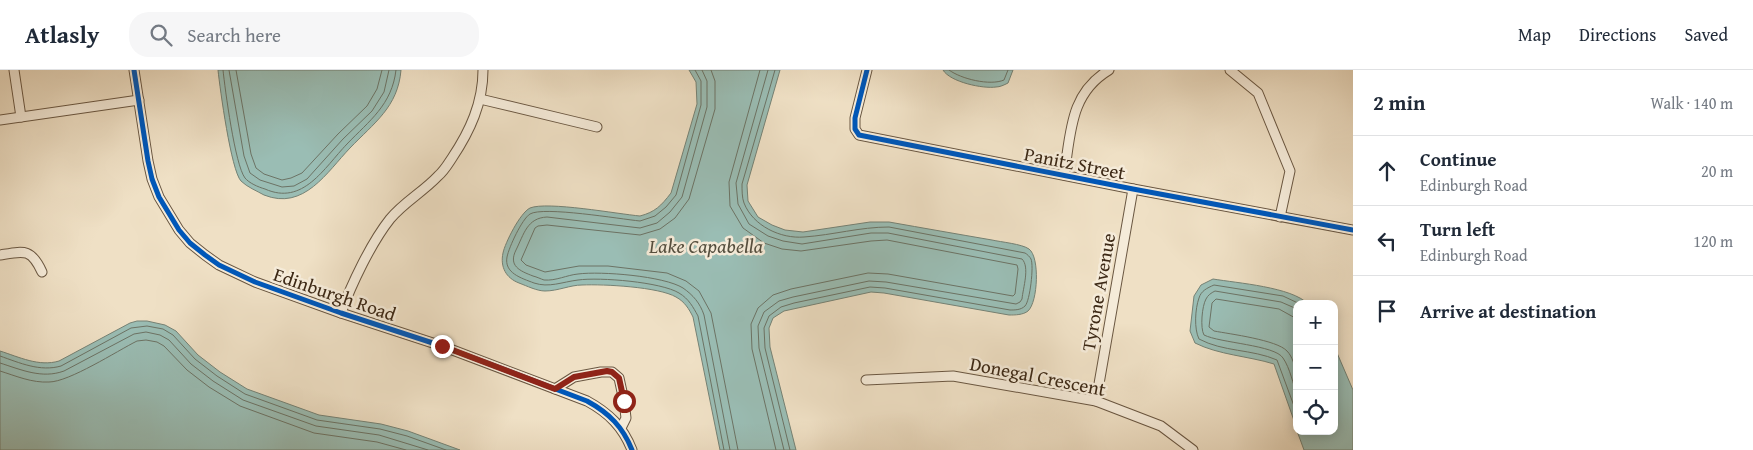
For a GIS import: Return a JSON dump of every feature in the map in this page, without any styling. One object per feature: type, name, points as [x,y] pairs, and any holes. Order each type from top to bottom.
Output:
[{"type":"street","points":[[14,70],[21,117]]},
{"type":"street","name":"Edinburgh Road","points":[[134,70],[152,179],[168,214],[190,243],[219,265],[237,275],[341,313],[442,346],[587,401],[601,409],[621,428],[632,450]]},
{"type":"street","points":[[341,313],[349,290],[390,220],[407,202],[439,176],[464,140],[480,99],[483,70]]},
{"type":"street","name":"Panitz Street","points":[[867,70],[855,118],[855,129],[859,135],[1064,176],[1353,230]]},
{"type":"street","points":[[1064,176],[1078,104],[1089,85],[1109,70]]},
{"type":"street","points":[[1230,70],[1258,93],[1290,171],[1280,216]]},
{"type":"street","points":[[480,99],[597,127]]},
{"type":"street","points":[[0,120],[139,100]]},
{"type":"street","name":"Tyrone Avenue","points":[[1096,401],[1133,189]]},
{"type":"street","points":[[0,255],[22,252],[36,258],[42,272]]},
{"type":"street","points":[[555,389],[574,377],[612,372],[619,378],[624,401],[626,418],[621,428]]},
{"type":"street","name":"Donegal Crescent","points":[[866,380],[953,376],[1096,401],[1161,426],[1193,450]]},
{"type":"water","points":[[218,70],[401,70],[395,94],[383,114],[323,178],[303,193],[291,198],[278,199],[264,195],[249,187],[241,181],[237,174],[233,162]]},
{"type":"water","name":"Lake Capabella","points":[[689,70],[780,70],[747,185],[748,201],[758,217],[785,230],[803,232],[870,222],[889,222],[1022,246],[1029,249],[1033,254],[1036,270],[1036,290],[1028,311],[1009,315],[871,292],[784,311],[773,318],[769,328],[770,347],[796,450],[720,450],[693,317],[682,301],[657,291],[604,285],[573,286],[550,291],[539,290],[514,281],[507,275],[502,263],[504,248],[510,236],[522,216],[530,208],[539,206],[566,207],[640,216],[650,213],[661,205],[671,193],[697,104],[696,82]]},
{"type":"water","points":[[943,70],[1013,70],[1008,83],[999,87],[990,87],[975,86],[959,81]]},
{"type":"water","points":[[1213,279],[1249,284],[1290,293],[1303,300],[1293,300],[1293,418],[1274,364],[1224,353],[1195,343],[1190,331],[1194,296],[1201,285]]},
{"type":"water","points":[[137,321],[165,325],[176,331],[198,355],[247,389],[319,415],[381,424],[408,431],[460,450],[0,450],[0,351],[37,362],[52,363]]},
{"type":"water","points":[[1338,355],[1353,390],[1353,450],[1304,450],[1298,435],[1338,435]]},
{"type":"cycle path","points":[[134,70],[152,179],[159,197],[179,230],[190,243],[205,255],[219,265],[255,282],[442,346],[587,401],[602,410],[614,421],[624,434],[632,450]]},
{"type":"cycle path","points":[[867,70],[855,118],[855,129],[859,135],[1353,230]]},
{"type":"route","points":[[442,346],[555,389],[574,377],[607,371],[612,372],[619,378],[624,401]]}]
